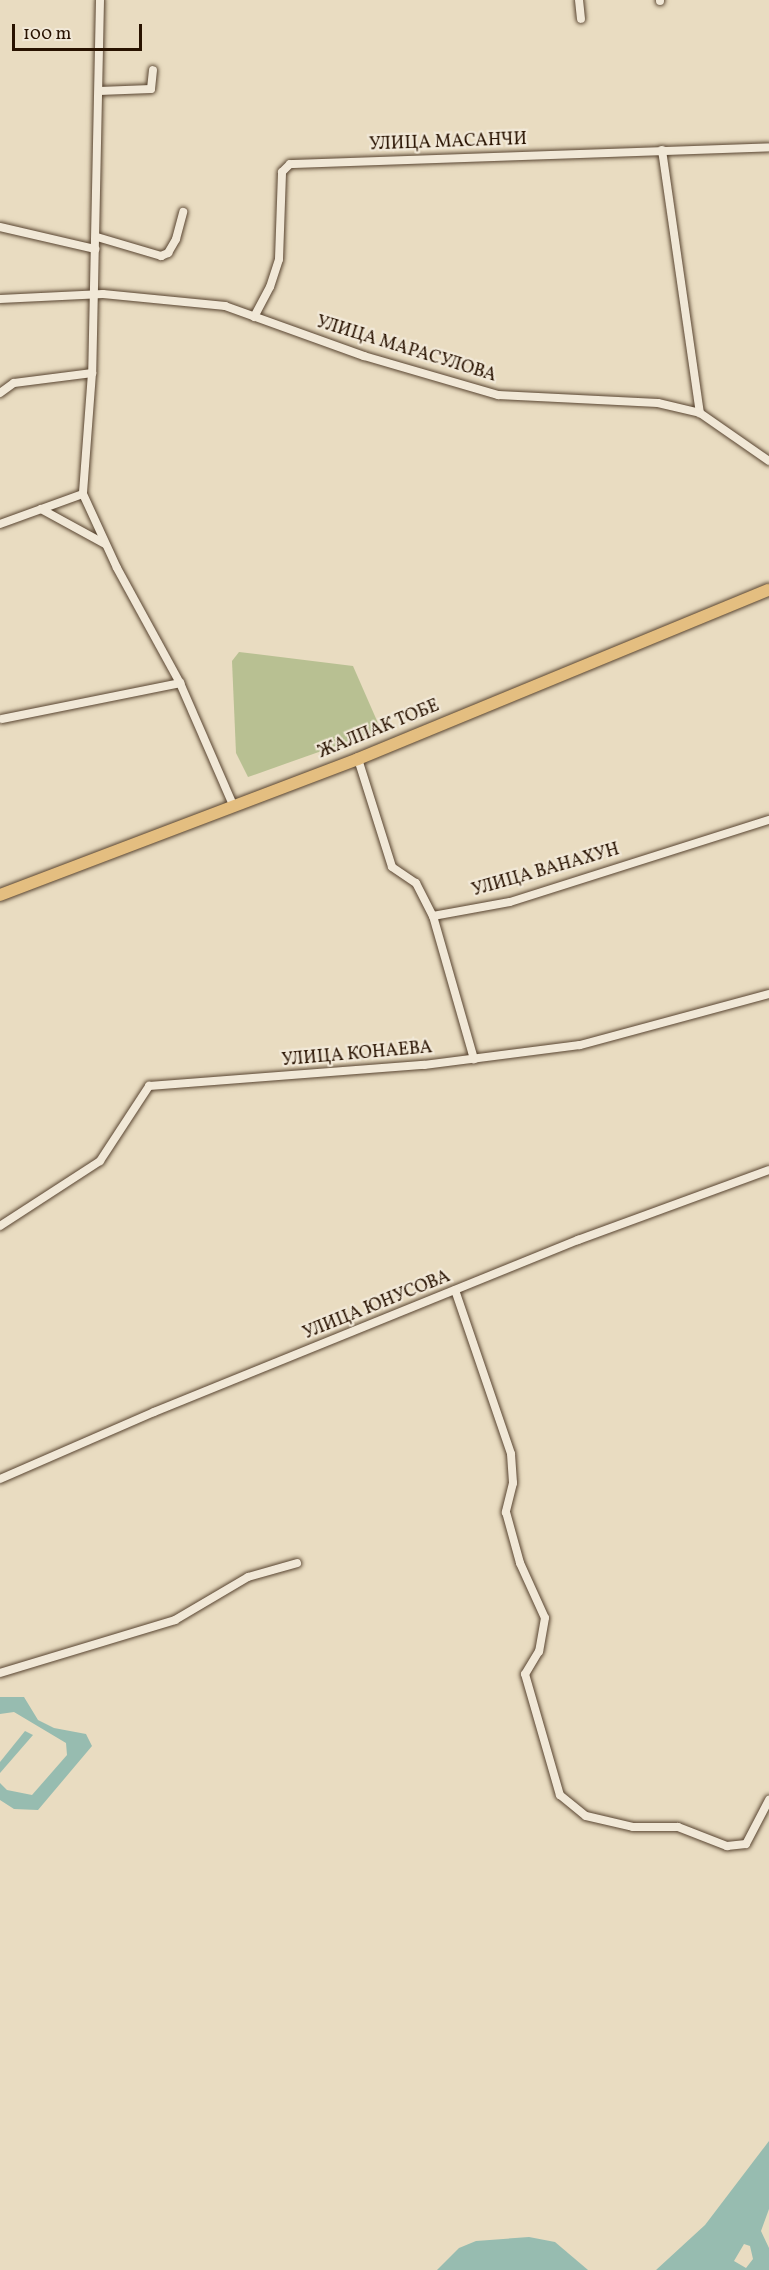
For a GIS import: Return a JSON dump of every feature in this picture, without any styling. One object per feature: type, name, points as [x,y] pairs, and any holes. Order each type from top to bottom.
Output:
[{"type":"main road","name":"ЖАЛПАК ТОБЕ","points":[[0,895],[358,759],[769,590]]},
{"type":"street","points":[[100,0],[97,237],[92,373],[84,494],[106,545],[180,683],[233,805]]},
{"type":"street","points":[[579,0],[581,19]]},
{"type":"street","points":[[99,91],[151,89],[153,70]]},
{"type":"street","name":"УЛИЦА МАСАНЧИ","points":[[254,316],[270,287],[279,259],[282,172],[290,164],[769,147]]},
{"type":"street","points":[[662,150],[700,413]]},
{"type":"street","points":[[97,237],[161,256],[168,253],[176,239],[183,212]]},
{"type":"street","points":[[0,227],[95,249]]},
{"type":"street","name":"УЛИЦА МАРАСУЛОВА","points":[[0,299],[95,295],[225,306],[364,356],[498,394],[658,403],[700,413],[769,461]]},
{"type":"street","points":[[0,393],[14,383],[92,373]]},
{"type":"street","points":[[0,524],[84,494]]},
{"type":"street","points":[[41,508],[106,545]]},
{"type":"street","points":[[3,719],[180,683]]},
{"type":"street","points":[[358,759],[392,867],[416,883],[434,916],[474,1059]]},
{"type":"street","name":"УЛИЦА ВАНАХУН","points":[[434,916],[510,902],[769,820]]},
{"type":"street","name":"УЛИЦА КОНАЕВА","points":[[0,1226],[100,1161],[149,1086],[474,1059],[580,1045],[769,994]]},
{"type":"street","name":"УЛИЦА ЮНУСОВА","points":[[0,1479],[455,1290],[769,1170]]},
{"type":"street","points":[[455,1290],[511,1454],[513,1483],[506,1512],[520,1563],[545,1618],[539,1651],[525,1674],[560,1795],[586,1816],[633,1827],[678,1827],[727,1846],[746,1844],[769,1800]]},
{"type":"street","points":[[0,1672],[175,1620],[248,1577],[297,1563]]},
{"type":"green space","points":[[239,652],[353,666],[381,730],[248,777],[236,753],[232,661]]},
{"type":"water","points":[[0,1697],[24,1697],[38,1720],[54,1728],[86,1734],[92,1746],[38,1810],[14,1809],[0,1800],[0,1783],[7,1790],[32,1795],[67,1755],[66,1743],[14,1712],[0,1714]]},
{"type":"water","points":[[25,1731],[33,1735],[0,1773],[0,1762]]},
{"type":"water","points":[[769,2141],[769,2209],[761,2231],[769,2248],[769,2270],[656,2270],[705,2225]],"holes":[[[744,2244],[750,2246],[753,2259],[746,2268],[734,2261]]]},
{"type":"water","points":[[529,2237],[555,2242],[588,2270],[437,2270],[459,2248],[476,2241]]}]
